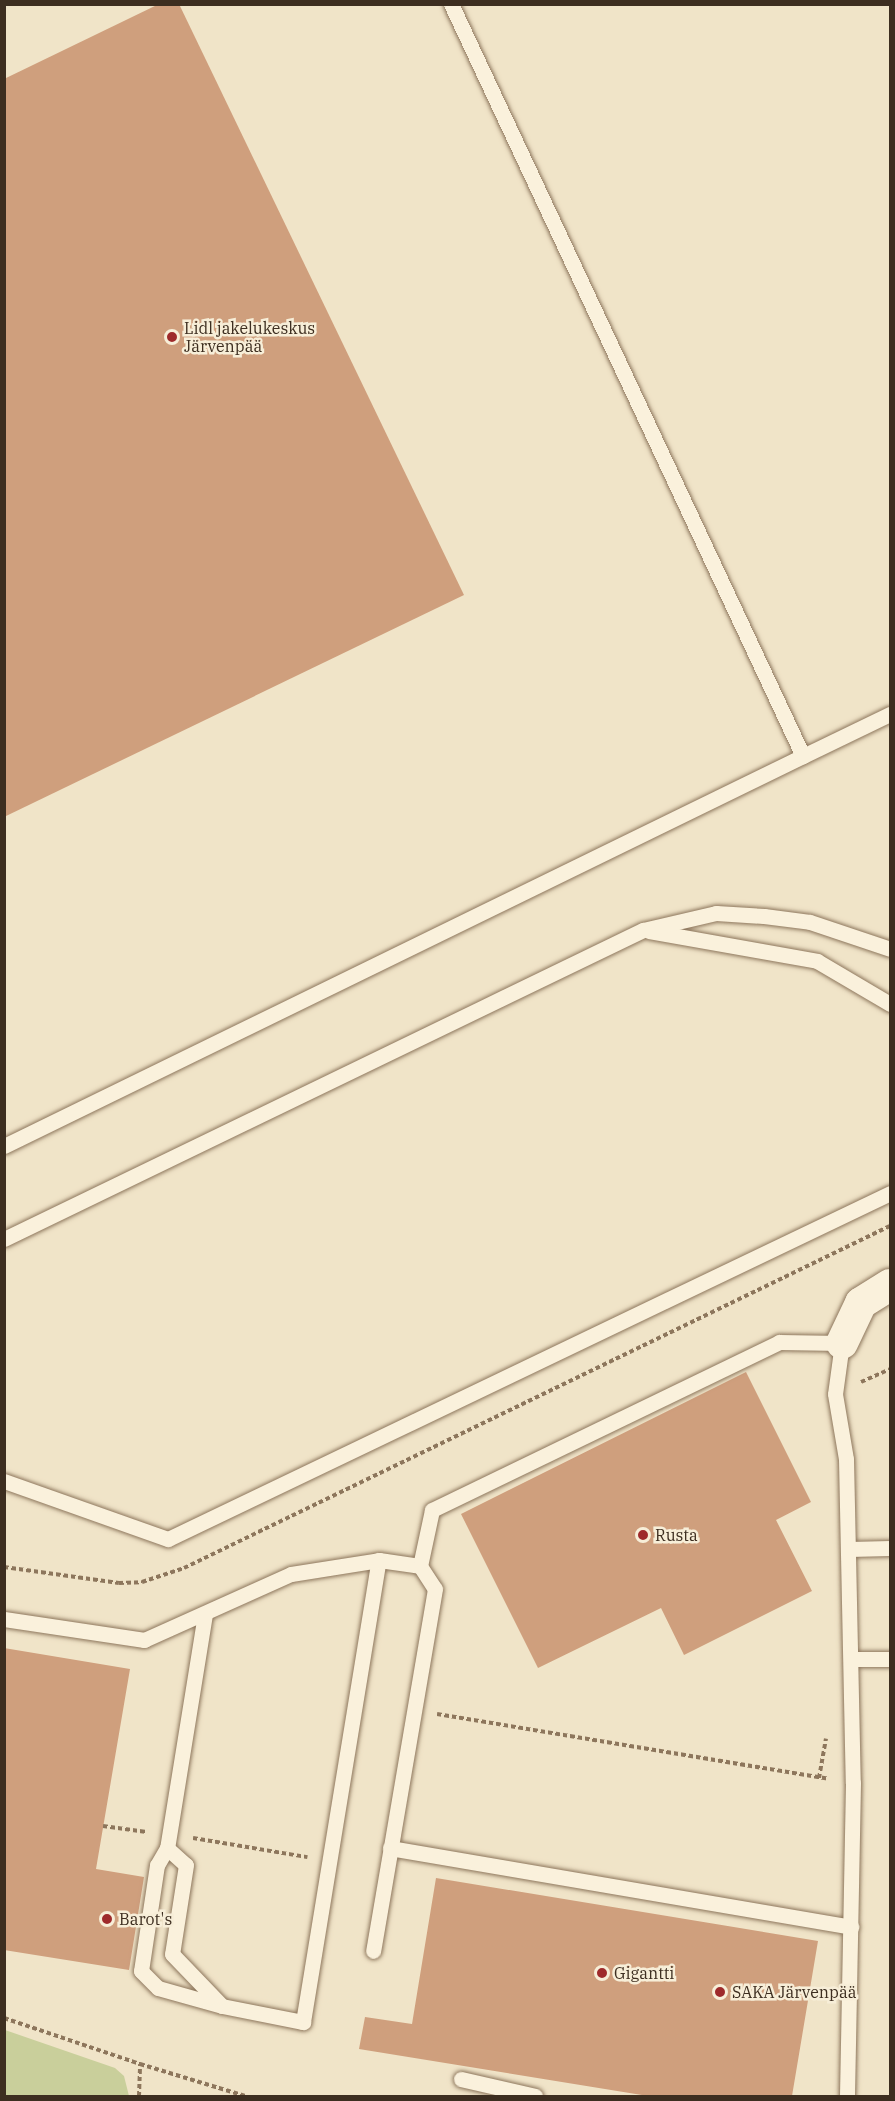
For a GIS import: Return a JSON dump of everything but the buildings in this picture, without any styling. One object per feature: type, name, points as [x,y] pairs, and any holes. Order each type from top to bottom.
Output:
[{"type":"street","points":[[842,1343],[861,1303],[891,1285]]},
{"type":"lane","points":[[451,4],[803,756]]},
{"type":"lane","points":[[4,1146],[891,714]]},
{"type":"lane","points":[[4,1239],[643,930],[716,913],[764,916],[810,922],[891,949]]},
{"type":"lane","points":[[643,930],[817,961],[891,1004]]},
{"type":"lane","points":[[4,1481],[168,1539],[891,1193]]},
{"type":"lane","points":[[373,1951],[435,1589],[420,1566],[432,1510],[779,1342],[842,1343],[835,1394],[846,1459],[853,1783],[847,2097]]},
{"type":"lane","points":[[849,1549],[891,1548]]},
{"type":"lane","points":[[4,1619],[144,1640],[291,1574],[379,1560],[420,1566]]},
{"type":"lane","points":[[205,1614],[168,1841],[157,1864],[141,1971],[158,1988],[222,2006],[303,2022],[379,1560]]},
{"type":"lane","points":[[852,1659],[891,1659]]},
{"type":"lane","points":[[168,1841],[186,1865],[172,1954],[222,2006]]},
{"type":"lane","points":[[390,1848],[852,1927]]},
{"type":"lane","points":[[461,2079],[535,2097]]},
{"type":"path","points":[[413,1710],[853,1783]]},
{"type":"path","points":[[104,1826],[168,1841],[330,1861]]},
{"type":"path","points":[[4,2018],[245,2097]]},
{"type":"path","points":[[139,2097],[140,2064]]},
{"type":"green space","points":[[5,2030],[115,2068],[124,2076],[129,2096],[5,2096]]},
{"type":"place","name":"Lidl jakelukeskus Järvenpää","points":[[172,337]]},
{"type":"place","name":"Rusta","points":[[643,1535]]},
{"type":"place","name":"Barot's","points":[[107,1919]]},
{"type":"place","name":"Gigantti","points":[[602,1973]]},
{"type":"place","name":"SAKA Järvenpää","points":[[720,1992]]}]
